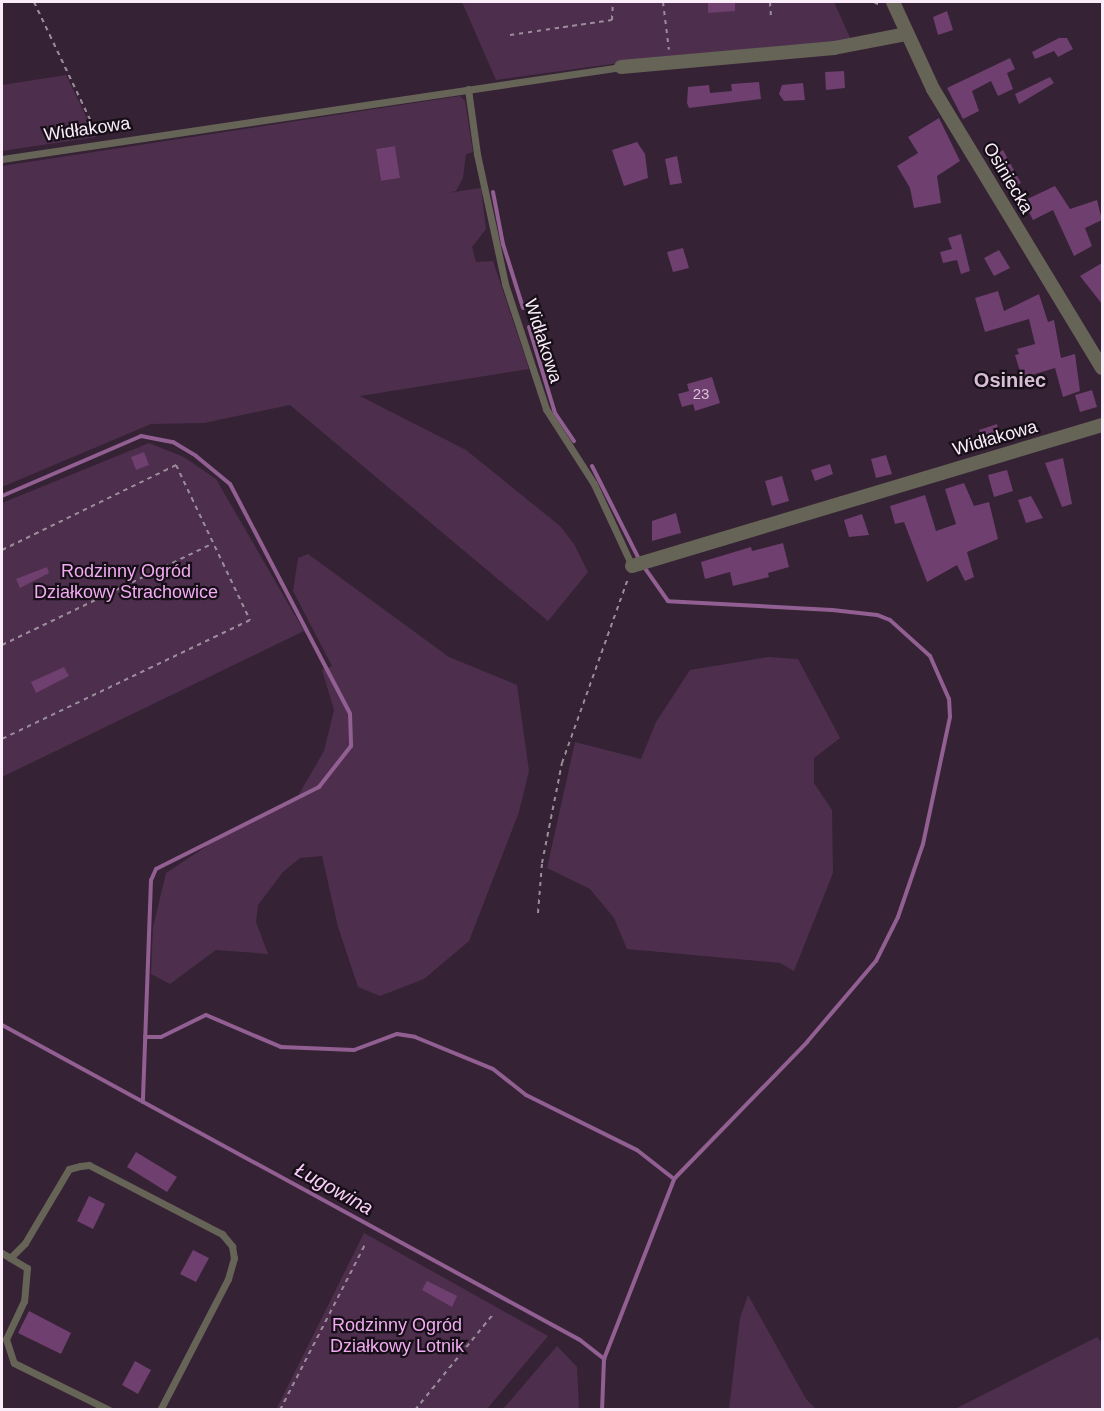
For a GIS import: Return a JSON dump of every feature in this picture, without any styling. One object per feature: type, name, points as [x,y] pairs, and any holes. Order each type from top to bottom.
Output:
[{"type":"street","name":"Osiniecka","points":[[893,2],[933,89],[1102,368]]},
{"type":"street","points":[[621,67],[834,48],[906,34]]},
{"type":"street","name":"Widłakowa","points":[[632,566],[1102,425]]},
{"type":"lane","points":[[468,89],[621,67]]},
{"type":"lane","name":"Widłakowa","points":[[2,159],[468,89],[477,154],[505,284],[546,409],[594,484],[632,566]]},
{"type":"lane","points":[[10,1258],[25,1243],[69,1169],[80,1166],[89,1166],[222,1234],[232,1246],[234,1257],[228,1279],[160,1410]]},
{"type":"lane","points":[[2,1253],[27,1268],[24,1301],[6,1339],[14,1363],[109,1410]]},
{"type":"path","points":[[34,2],[102,145]]},
{"type":"path","points":[[510,36],[612,20],[613,2]]},
{"type":"path","points":[[663,2],[670,56]]},
{"type":"path","points":[[770,2],[771,16]]},
{"type":"path","points":[[2,550],[176,465],[250,620],[2,739]]},
{"type":"path","points":[[2,645],[212,544]]},
{"type":"path","points":[[538,913],[542,863],[562,763],[632,566]]},
{"type":"path","points":[[280,1410],[366,1243]]},
{"type":"path","points":[[415,1410],[494,1313]]},
{"type":"green space","points":[[462,2],[834,2],[851,40],[670,56],[496,80]]},
{"type":"green space","points":[[66,75],[96,137],[2,151],[2,85]]},
{"type":"green space","points":[[460,96],[465,101],[473,152],[466,154],[463,178],[456,191],[447,193],[481,188],[486,229],[472,247],[476,262],[493,261],[529,369],[360,396],[466,450],[560,526],[574,544],[588,572],[548,621],[290,405],[204,423],[151,424],[2,487],[2,166]],"holes":[[[395,146],[400,178],[381,181],[376,149]]]},
{"type":"green space","name":"Rodzinny Ogród Działkowy Strachowice","points":[[149,443],[184,457],[216,479],[304,631],[2,777],[2,503]]},
{"type":"green space","points":[[308,554],[449,657],[517,685],[529,771],[519,812],[469,941],[424,979],[380,996],[358,987],[338,927],[322,856],[300,858],[283,872],[258,905],[256,922],[268,954],[216,950],[170,984],[151,974],[153,927],[166,873],[210,844],[295,801],[324,751],[334,710],[322,670],[332,666],[293,591],[298,558]]},
{"type":"green space","points":[[768,657],[798,659],[840,738],[814,758],[814,783],[832,810],[833,873],[794,971],[780,963],[627,949],[614,918],[590,889],[547,868],[575,742],[641,759],[656,722],[690,670]]},
{"type":"green space","name":"Rodzinny Ogród Działkowy Lotnik","points":[[364,1233],[548,1336],[487,1409],[276,1410]]},
{"type":"green space","points":[[748,1295],[806,1399],[816,1409],[729,1409],[740,1318]]},
{"type":"green space","points":[[1097,1337],[1102,1343],[1102,1409],[955,1409]]},
{"type":"green space","points":[[557,1346],[577,1367],[579,1409],[503,1409]]},
{"type":"building","points":[[708,2],[735,2],[735,11],[708,13]]},
{"type":"building","points":[[947,11],[953,30],[938,35],[933,17]]},
{"type":"building","points":[[1059,38],[1067,38],[1073,49],[1058,57],[1054,51],[1035,59],[1032,52]]},
{"type":"building","points":[[1010,58],[1015,69],[1007,73],[1013,89],[998,96],[991,81],[972,91],[979,111],[963,119],[947,88]]},
{"type":"building","points":[[844,71],[845,88],[826,90],[825,72]]},
{"type":"building","points":[[1050,77],[1054,83],[1019,104],[1015,94]]},
{"type":"building","points":[[759,82],[761,99],[689,108],[687,103],[688,87],[709,85],[710,93],[732,91],[731,84]]},
{"type":"building","points":[[803,83],[805,100],[784,101],[779,94],[782,85]]},
{"type":"building","points":[[939,118],[960,161],[937,176],[941,203],[914,208],[910,188],[897,166],[918,153],[908,137]]},
{"type":"building","points":[[637,142],[645,154],[648,178],[624,186],[612,150]]},
{"type":"building","points":[[395,146],[400,178],[381,181],[376,149]]},
{"type":"building","points":[[1003,150],[1021,183],[1013,187],[994,155]]},
{"type":"building","points":[[677,156],[682,183],[670,185],[665,159]]},
{"type":"building","points":[[1055,186],[1070,209],[1097,200],[1102,220],[1085,228],[1092,246],[1074,256],[1053,210],[1033,220],[1023,201]]},
{"type":"building","points":[[961,234],[970,271],[961,274],[957,260],[943,263],[940,252],[952,249],[948,238]]},
{"type":"building","points":[[683,248],[689,268],[673,272],[667,252]]},
{"type":"building","points":[[999,250],[1010,268],[994,276],[984,258]]},
{"type":"building","points":[[1102,263],[1102,304],[1080,276]]},
{"type":"building","points":[[998,291],[1004,311],[1039,294],[1048,322],[1054,320],[1061,358],[1075,354],[1080,391],[1063,397],[1055,368],[1022,378],[1015,355],[1019,354],[1017,349],[1035,344],[1029,319],[985,332],[975,298]]},
{"type":"building","points":[[712,377],[720,403],[695,411],[693,404],[682,407],[678,394],[689,391],[687,384]]},
{"type":"building","points":[[1092,390],[1097,407],[1080,412],[1075,395]]},
{"type":"building","points":[[997,424],[1002,441],[984,446],[979,430]]},
{"type":"building","points":[[144,452],[149,465],[136,470],[131,457]]},
{"type":"building","points":[[886,455],[892,474],[876,478],[871,459]]},
{"type":"building","points":[[1063,458],[1072,504],[1062,507],[1045,463]]},
{"type":"building","points":[[830,464],[833,474],[815,481],[811,470]]},
{"type":"building","points":[[1007,470],[1013,491],[994,497],[988,475]]},
{"type":"building","points":[[782,476],[789,501],[772,506],[765,481]]},
{"type":"building","points":[[964,483],[974,506],[989,502],[998,539],[967,552],[974,577],[965,581],[957,565],[927,582],[904,522],[895,524],[890,506],[925,495],[936,531],[956,524],[945,489]]},
{"type":"building","points":[[1031,496],[1043,518],[1026,523],[1018,500]]},
{"type":"building","points":[[676,513],[681,533],[652,541],[652,521]]},
{"type":"building","points":[[862,514],[869,535],[849,537],[844,520]]},
{"type":"building","points":[[783,543],[789,567],[768,573],[769,577],[733,586],[730,572],[705,579],[701,562],[751,547],[752,551]]},
{"type":"building","points":[[47,567],[49,573],[20,588],[16,579]]},
{"type":"building","points":[[64,667],[69,676],[36,693],[31,682]]},
{"type":"building","points":[[136,1152],[177,1177],[167,1192],[127,1167]]},
{"type":"building","points":[[89,1196],[105,1204],[93,1229],[77,1221]]},
{"type":"building","points":[[193,1250],[209,1258],[196,1282],[180,1274]]},
{"type":"building","points":[[427,1281],[457,1296],[452,1307],[422,1290]]},
{"type":"building","points":[[29,1311],[71,1333],[61,1354],[18,1333]]},
{"type":"building","points":[[135,1361],[151,1370],[138,1394],[122,1385]]},
{"type":"waterway","points":[[493,192],[503,244],[523,308]]},
{"type":"waterway","points":[[529,327],[555,413],[574,441]]},
{"type":"waterway","points":[[2,496],[141,436],[173,442],[196,456],[230,484],[350,714],[351,746],[319,787],[156,869],[151,880],[143,1102]]},
{"type":"waterway","points":[[592,466],[638,557]]},
{"type":"waterway","points":[[604,1359],[674,1179],[807,1042],[876,961],[898,917],[923,844],[950,717],[949,699],[930,656],[890,620],[877,615],[832,610],[668,601],[644,567]]},
{"type":"waterway","points":[[145,1037],[161,1037],[206,1015],[281,1047],[354,1050],[397,1034],[415,1037],[493,1069],[526,1095],[637,1150],[674,1179]]},
{"type":"waterway","name":"Ługowina","points":[[2,1025],[580,1340],[604,1359],[602,1410]]},
{"type":"district","name":"Osiniec","points":[[1010,380]]}]
